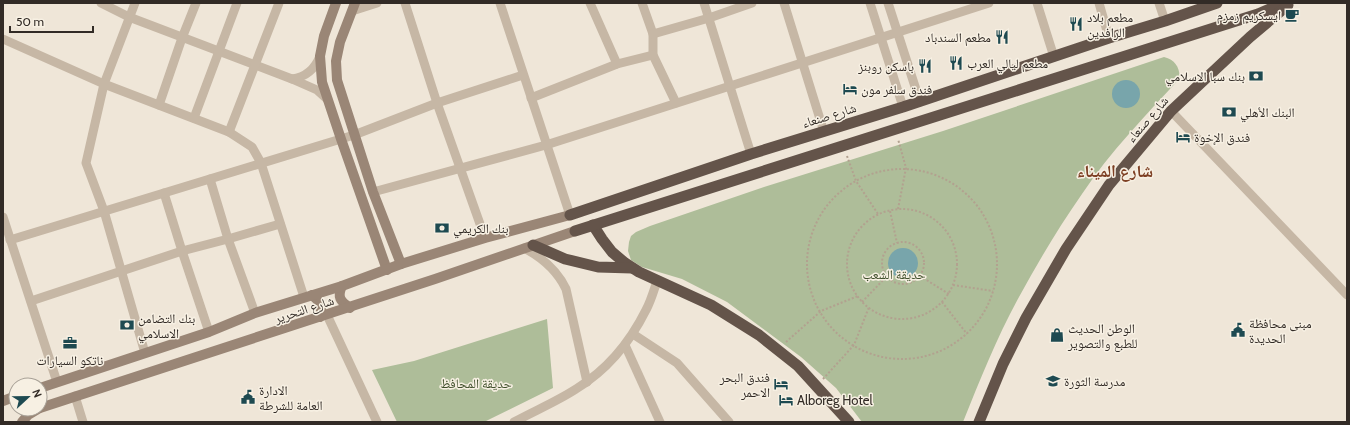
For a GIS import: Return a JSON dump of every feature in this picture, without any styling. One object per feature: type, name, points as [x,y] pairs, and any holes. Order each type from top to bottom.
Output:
[{"type":"highway","name":"شارع صنعاء","points":[[570,215],[751,154],[920,102],[1217,3]]},
{"type":"highway","points":[[575,231],[1258,14],[1284,3]]},
{"type":"highway","name":"شارع صنعاء","points":[[979,422],[1003,364],[1026,318],[1066,249],[1109,185],[1171,111],[1250,37],[1291,3]]},
{"type":"highway","points":[[593,225],[612,252],[638,272],[711,305],[759,335],[798,366],[849,422]]},
{"type":"highway","points":[[528,247],[564,259],[598,267],[633,268]]},
{"type":"main road","points":[[336,3],[324,36],[320,56],[322,82],[386,270]]},
{"type":"main road","points":[[353,7],[340,42],[336,61],[337,80],[373,192],[401,264]]},
{"type":"main road","name":"شارع التحرير","points":[[48,385],[209,332],[255,313],[342,286],[401,264],[485,238],[570,215]]},
{"type":"main road","name":"شارع التحرير","points":[[48,406],[350,308],[575,231]]},
{"type":"main road","points":[[342,286],[339,293],[340,298],[343,303],[350,308]]},
{"type":"main road","points":[[308,296],[317,298],[320,303],[323,316]]},
{"type":"street","points":[[101,3],[129,18],[292,79],[322,93],[328,101]]},
{"type":"street","points":[[134,3],[104,84],[86,163],[104,211],[145,353]]},
{"type":"street","points":[[158,105],[196,3]]},
{"type":"street","points":[[194,118],[237,3]]},
{"type":"street","points":[[229,132],[279,3]]},
{"type":"street","points":[[353,7],[377,3]]},
{"type":"street","points":[[405,3],[437,103],[485,238]]},
{"type":"street","points":[[500,3],[570,215]]},
{"type":"street","points":[[590,3],[617,64]]},
{"type":"street","points":[[642,3],[654,34],[653,56],[676,103]]},
{"type":"street","points":[[704,3],[751,154]]},
{"type":"street","points":[[654,34],[709,18],[752,3]]},
{"type":"street","points":[[784,3],[824,132]]},
{"type":"street","points":[[870,3],[903,107]]},
{"type":"street","points":[[888,3],[920,102]]},
{"type":"street","points":[[373,192],[546,145],[881,38],[976,5],[989,3]]},
{"type":"street","points":[[1037,3],[1054,57]]},
{"type":"street","points":[[1099,3],[1109,38]]},
{"type":"street","points":[[1159,3],[1165,21]]},
{"type":"street","points":[[3,39],[104,84],[229,132],[252,146],[261,163],[280,224],[308,296]]},
{"type":"street","points":[[292,79],[301,78],[308,74],[317,64],[320,56]]},
{"type":"street","points":[[531,98],[617,64],[653,56]]},
{"type":"street","points":[[10,240],[354,135],[437,103],[523,75]]},
{"type":"street","points":[[1171,111],[1347,295]]},
{"type":"street","points":[[210,179],[228,239],[255,313]]},
{"type":"street","points":[[164,193],[209,332]]},
{"type":"street","points":[[3,217],[57,382]]},
{"type":"street","points":[[31,301],[182,251],[280,224]]},
{"type":"street","points":[[528,247],[550,266],[561,279],[566,289],[587,382]]},
{"type":"street","points":[[514,422],[570,393],[587,382],[607,365],[633,334],[647,309],[657,281]]},
{"type":"street","points":[[323,316],[377,422]]},
{"type":"street","points":[[633,334],[677,363],[729,422]]},
{"type":"street","points":[[625,345],[660,422]]},
{"type":"street","points":[[75,396],[83,422]]},
{"type":"path","points":[[895,129],[906,168],[898,209]]},
{"type":"path","points":[[844,145],[856,181],[878,214]]},
{"type":"path","points":[[902,167],[941,176],[973,199],[995,238],[997,280],[984,315],[964,338],[932,356],[894,360],[861,350],[829,326],[811,293],[807,254],[816,221],[836,194],[856,181],[865,175],[902,167]]},
{"type":"path","points":[[902,208],[925,213],[943,226],[955,249],[957,274],[949,294],[938,306],[920,317],[897,319],[878,314],[862,302],[850,281],[847,258],[852,239],[864,224],[878,214],[890,211],[902,208]]},
{"type":"path","points":[[890,211],[897,243]]},
{"type":"path","points":[[902,242],[912,244],[918,248],[922,254],[923,268],[920,276],[909,284],[894,283],[886,277],[883,271],[883,254],[887,248],[897,243],[902,242]]},
{"type":"path","points":[[920,276],[949,294]]},
{"type":"path","points":[[862,302],[886,277]]},
{"type":"path","points":[[952,285],[993,291]]},
{"type":"path","points":[[778,350],[821,310],[858,296]]},
{"type":"path","points":[[942,302],[967,334]]},
{"type":"path","points":[[817,386],[854,345],[869,307]]},
{"type":"green space","name":"حديقة الشعب","points":[[1164,57],[1176,64],[1179,70],[1180,78],[1104,163],[1057,232],[1026,284],[1003,328],[963,422],[862,422],[836,388],[801,357],[727,302],[682,279],[642,267],[631,260],[628,251],[631,236],[636,232],[650,226],[764,187],[943,131]]},
{"type":"green space","name":"حديقة المحافظ","points":[[547,319],[553,388],[484,422],[397,422],[372,370],[414,361]]},
{"type":"water","points":[[1126,80],[1136,84],[1140,94],[1136,104],[1126,108],[1116,104],[1112,94],[1116,84]]},
{"type":"water","points":[[903,248],[914,252],[918,263],[914,274],[903,278],[892,274],[888,263],[892,252]]},
{"type":"place","name":"ايسكريم زمزم","points":[[1292,15]]},
{"type":"place","name":"مطعم بلاد الرافدين","points":[[1076,24]]},
{"type":"place","name":"مطعم السندباد","points":[[1002,37]]},
{"type":"place","name":"مطعم ليالي العرب","points":[[956,63]]},
{"type":"place","name":"باسكن روبنز","points":[[925,66]]},
{"type":"place","name":"بنك سبا الاسلامي","points":[[1256,76]]},
{"type":"place","name":"فندق سلفر مون","points":[[850,89]]},
{"type":"place","name":"البنك الأهلي","points":[[1229,112]]},
{"type":"place","name":"فندق الإخوة","points":[[1183,137]]},
{"type":"place","name":"بنك الكريمي","points":[[442,228]]},
{"type":"place","name":"بنك التضامن الاسلامي","points":[[127,325]]},
{"type":"place","name":"مبنى محافظة الحديدة","points":[[1238,330]]},
{"type":"place","name":"الوطن الحديث للطبع والتصوير","points":[[1057,335]]},
{"type":"place","name":"ناتكو السيارات","points":[[70,343]]},
{"type":"place","name":"مدرسة الثورة","points":[[1053,381]]},
{"type":"place","name":"فندق البحر الاحمر","points":[[781,384]]},
{"type":"place","name":"الادارة العامة للشرطة","points":[[248,397]]},
{"type":"place","name":"Alboreg Hotel","points":[[786,400]]},
{"type":"district","name":"شارع الميناء","points":[[1115,171]]}]
